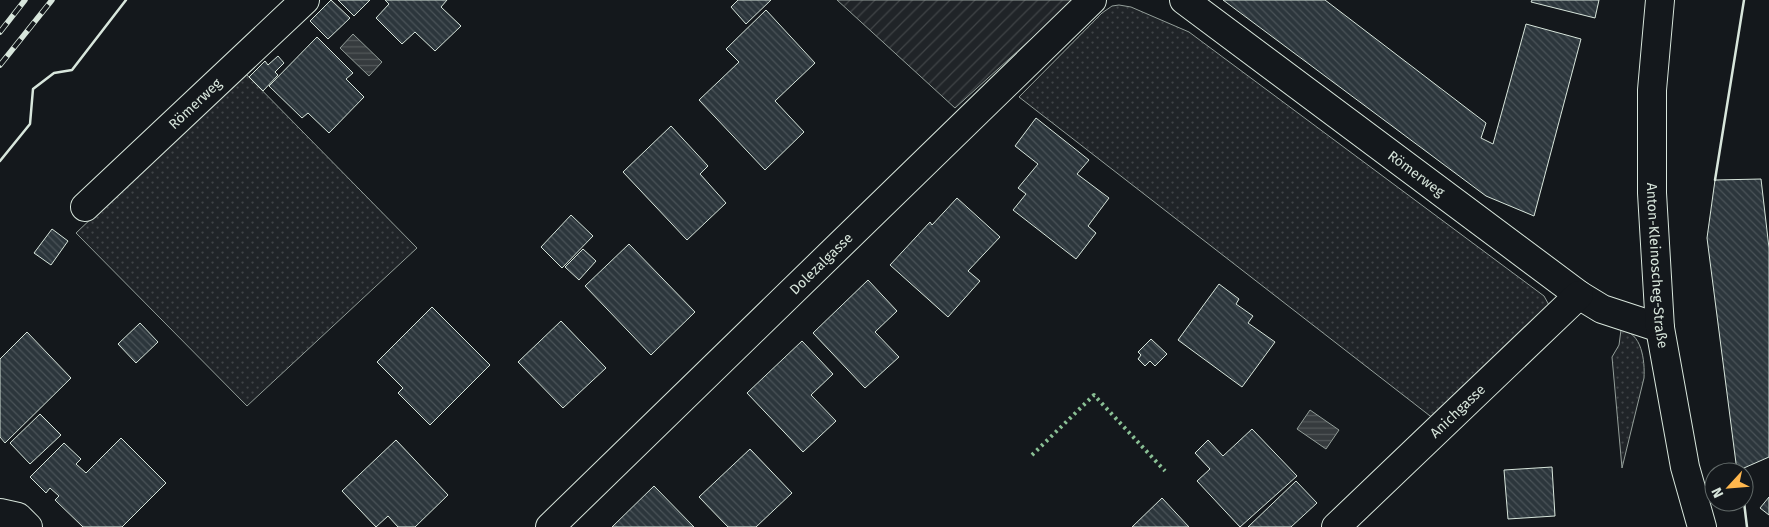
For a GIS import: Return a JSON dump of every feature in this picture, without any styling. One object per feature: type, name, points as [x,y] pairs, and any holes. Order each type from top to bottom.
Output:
[{"type":"street","name":"Römerweg","points":[[85,207],[305,0]]},
{"type":"street","name":"Dolezalgasse","points":[[550,527],[1092,0]]},
{"type":"street","name":"Römerweg","points":[[1184,0],[1579,295],[1602,310],[1660,328]]},
{"type":"street","name":"Anton-Kleinoscheg-Straße","points":[[1660,0],[1652,90],[1652,193],[1660,328],[1685,467],[1702,527]]},
{"type":"street","name":"Anichgasse","points":[[1336,527],[1579,295]]},
{"type":"street","points":[[0,513],[18,517],[28,527]]},
{"type":"shaded area","points":[[837,0],[1074,0],[955,108]]},
{"type":"shaded area","points":[[1112,6],[1131,7],[1189,32],[1544,296],[1549,305],[1434,419],[1019,97],[1102,13]]},
{"type":"shaded area","points":[[353,34],[382,62],[369,76],[340,48]]},
{"type":"shaded area","points":[[245,73],[417,248],[247,406],[76,233]]},
{"type":"shaded area","points":[[1621,330],[1634,336],[1638,342],[1643,356],[1644,371],[1644,378],[1622,468],[1612,357],[1619,345]]},
{"type":"shaded area","points":[[1310,410],[1339,430],[1326,449],[1297,429]]},
{"type":"building","points":[[331,0],[350,18],[328,39],[310,21]]},
{"type":"building","points":[[338,0],[370,0],[354,16]]},
{"type":"building","points":[[385,0],[447,0],[441,7],[461,26],[435,51],[415,32],[402,44],[376,18],[389,4]]},
{"type":"building","points":[[738,0],[771,0],[746,24],[731,7]]},
{"type":"building","points":[[1223,0],[1325,0],[1486,123],[1481,138],[1493,144],[1526,24],[1581,39],[1534,216],[1486,196]]},
{"type":"building","points":[[1532,0],[1599,0],[1595,18],[1531,2]]},
{"type":"building","points":[[766,10],[815,63],[775,101],[804,132],[765,170],[699,100],[739,62],[726,49]]},
{"type":"building","points":[[317,37],[353,73],[346,79],[364,97],[329,133],[308,113],[302,118],[269,86]]},
{"type":"building","points":[[278,56],[284,63],[275,72],[278,75],[263,91],[249,77],[265,61],[268,65]]},
{"type":"building","points":[[1036,118],[1089,160],[1077,174],[1109,198],[1088,226],[1096,233],[1076,259],[1013,210],[1026,194],[1018,188],[1038,164],[1015,146]]},
{"type":"building","points":[[671,126],[708,166],[700,174],[726,203],[687,240],[623,172]]},
{"type":"building","points":[[1761,179],[1769,248],[1769,457],[1754,464],[1754,462],[1736,462],[1707,238],[1715,180]]},
{"type":"building","points":[[957,198],[1000,237],[968,271],[980,281],[948,317],[890,265],[930,222],[932,225]]},
{"type":"building","points":[[571,215],[593,236],[562,268],[541,247]]},
{"type":"building","points":[[52,229],[68,241],[51,265],[34,253]]},
{"type":"building","points":[[629,244],[695,312],[651,355],[585,286]]},
{"type":"building","points":[[583,249],[596,261],[579,280],[565,267]]},
{"type":"building","points":[[868,280],[897,311],[875,332],[899,357],[865,388],[813,333]]},
{"type":"building","points":[[1219,284],[1239,299],[1236,304],[1253,316],[1248,323],[1275,342],[1242,387],[1178,340]]},
{"type":"building","points":[[432,307],[490,365],[430,425],[398,393],[403,388],[377,362]]},
{"type":"building","points":[[561,321],[606,368],[563,408],[518,362]]},
{"type":"building","points":[[140,323],[158,342],[136,363],[118,344]]},
{"type":"building","points":[[27,332],[71,378],[5,443],[0,437],[0,359]]},
{"type":"building","points":[[1151,339],[1167,354],[1155,366],[1150,361],[1145,366],[1138,359],[1141,355],[1138,352]]},
{"type":"building","points":[[802,341],[833,374],[811,395],[836,421],[803,452],[747,393]]},
{"type":"building","points":[[40,414],[61,435],[30,464],[10,443]]},
{"type":"building","points":[[1252,429],[1297,476],[1240,527],[1197,481],[1210,469],[1195,453],[1208,440],[1223,456]]},
{"type":"building","points":[[121,438],[166,483],[122,527],[83,527],[55,500],[59,496],[50,488],[46,493],[30,477],[64,443],[81,459],[76,464],[86,473]]},
{"type":"building","points":[[396,440],[448,495],[415,527],[398,527],[388,516],[376,527],[342,491]]},
{"type":"building","points":[[750,449],[792,493],[756,527],[728,527],[699,497]]},
{"type":"building","points":[[1552,467],[1555,516],[1508,519],[1504,470]]},
{"type":"building","points":[[1296,481],[1317,503],[1291,527],[1248,527]]},
{"type":"building","points":[[654,486],[694,527],[612,527]]},
{"type":"building","points":[[1769,497],[1769,515],[1760,508]]},
{"type":"building","points":[[1162,498],[1189,527],[1132,527]]},
{"type":"railway","points":[[0,32],[25,0]]},
{"type":"railway","points":[[0,65],[52,0]]},
{"type":"hedge","points":[[1032,455],[1094,395],[1165,471]]},
{"type":"wall","points":[[0,161],[30,124],[33,89],[54,73],[72,70],[126,0]]},
{"type":"wall","points":[[1715,180],[1744,0]]},
{"type":"wall","points":[[1745,512],[1747,527]]}]
